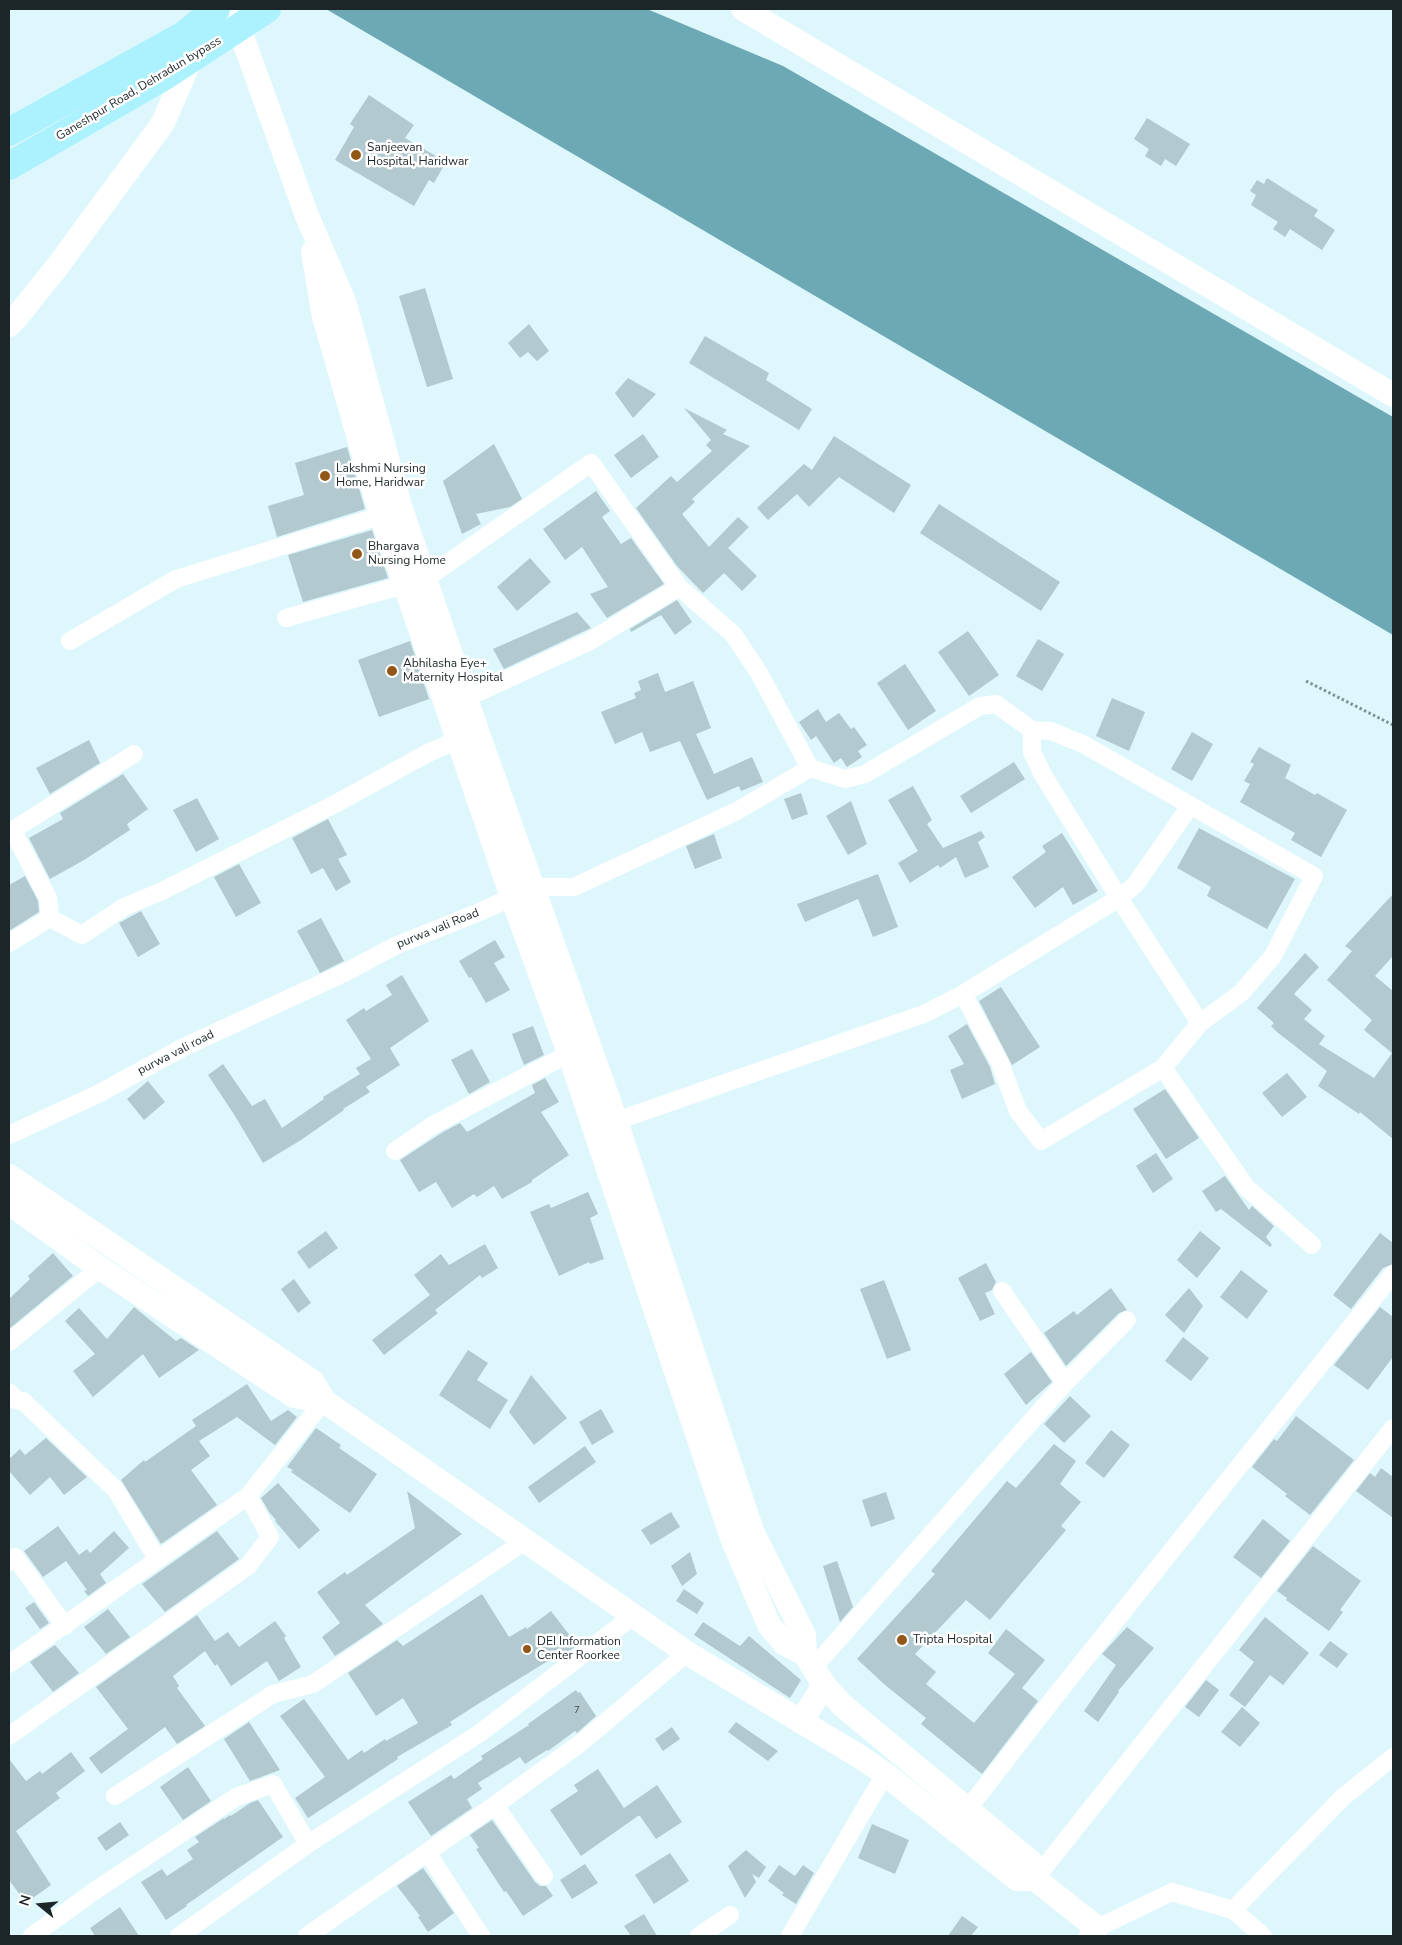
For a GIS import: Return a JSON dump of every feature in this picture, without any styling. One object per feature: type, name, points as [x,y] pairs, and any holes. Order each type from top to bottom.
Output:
[{"type":"main road","points":[[9,132],[184,35],[216,9]]},
{"type":"main road","name":"Ganeshpur Road, Dehradun bypass","points":[[9,166],[163,77],[191,58],[232,18],[267,9]]},
{"type":"main road","points":[[743,9],[1393,395]]},
{"type":"main road","points":[[232,18],[307,216],[344,301],[391,512],[579,1048],[732,1538],[769,1625],[785,1644],[814,1669],[842,1705],[1032,1863],[1035,1880]]},
{"type":"main road","points":[[9,325],[57,267],[163,123],[191,58]]},
{"type":"main road","points":[[415,582],[466,698],[468,735]]},
{"type":"main road","points":[[579,1048],[616,1121],[752,1531],[804,1635],[814,1669],[801,1722]]},
{"type":"main road","points":[[9,1176],[313,1382],[324,1401],[687,1653],[862,1758],[885,1774],[1017,1879],[1035,1880],[1094,1932]]},
{"type":"main road","points":[[9,1203],[100,1268],[294,1396],[324,1401]]},
{"type":"street","points":[[286,618],[415,582],[591,462],[679,587],[733,634],[759,672],[810,768],[845,779],[866,774],[980,706],[996,704],[1032,730],[1050,731],[1083,744],[1314,876],[1273,956],[1241,993],[1200,1023],[1164,1068],[1041,1141],[1018,1111],[1000,1063],[963,994]]},
{"type":"street","points":[[70,641],[176,579],[391,512]]},
{"type":"street","points":[[466,698],[590,641],[679,587]]},
{"type":"street","points":[[1032,730],[1032,752],[1043,775],[1118,898],[1200,1023]]},
{"type":"street","points":[[50,918],[82,935],[124,907],[160,892],[426,754],[468,735]]},
{"type":"street","points":[[50,918],[48,898],[15,835],[12,824],[134,754]]},
{"type":"street","points":[[523,892],[574,887],[737,811],[810,768]]},
{"type":"street","points":[[616,1121],[924,1014],[963,994],[1136,885],[1190,806]]},
{"type":"street","name":"purwa vali Road","points":[[344,973],[395,946],[482,911],[523,892]]},
{"type":"street","points":[[9,942],[50,918]]},
{"type":"street","name":"purwa vali road","points":[[9,1135],[98,1094],[184,1047],[344,973]]},
{"type":"street","points":[[395,1151],[434,1125],[579,1048]]},
{"type":"street","points":[[1164,1068],[1246,1186],[1312,1245]]},
{"type":"street","points":[[9,1342],[100,1268]]},
{"type":"street","points":[[953,1828],[1393,1274]]},
{"type":"street","points":[[1002,1291],[1065,1383]]},
{"type":"street","points":[[814,1669],[1065,1383],[1127,1320]]},
{"type":"street","points":[[11,1399],[23,1401],[116,1490],[157,1560]]},
{"type":"street","points":[[9,1664],[248,1496],[324,1401]]},
{"type":"street","points":[[1035,1880],[1393,1428]]},
{"type":"street","points":[[9,1736],[248,1566],[270,1537],[248,1496]]},
{"type":"street","points":[[115,1796],[272,1694],[313,1684],[525,1541]]},
{"type":"street","points":[[9,1562],[15,1557],[65,1626]]},
{"type":"street","points":[[180,1936],[308,1844],[480,1733],[633,1616]]},
{"type":"street","points":[[306,1936],[495,1805],[582,1742],[687,1653]]},
{"type":"street","points":[[1233,1910],[1343,1797],[1393,1757]]},
{"type":"street","points":[[790,1936],[885,1774]]},
{"type":"street","points":[[32,1936],[93,1892],[236,1798],[274,1784],[308,1844]]},
{"type":"street","points":[[495,1805],[544,1876]]},
{"type":"street","points":[[427,1852],[481,1936]]},
{"type":"street","points":[[1094,1932],[1172,1892],[1233,1910],[1263,1936]]},
{"type":"street","points":[[699,1936],[730,1915]]},
{"type":"path","points":[[1306,681],[1393,726]]},
{"type":"water","points":[[326,9],[647,9],[783,66],[1393,417],[1393,635]]},
{"type":"building","points":[[369,95],[414,125],[405,138],[446,162],[434,183],[429,180],[414,206],[335,160],[354,127],[350,124]]},
{"type":"building","points":[[1147,118],[1190,144],[1176,166],[1165,159],[1161,166],[1145,156],[1149,149],[1134,139]]},
{"type":"building","points":[[1267,178],[1318,210],[1314,216],[1335,230],[1322,250],[1290,229],[1285,237],[1273,229],[1278,222],[1251,205],[1256,195],[1250,191],[1257,180],[1264,184]]},
{"type":"building","points":[[425,288],[453,379],[427,387],[399,296]]},
{"type":"building","points":[[529,324],[549,351],[537,361],[528,352],[520,358],[508,343]]},
{"type":"building","points":[[705,336],[769,373],[766,380],[812,409],[799,430],[689,363]]},
{"type":"building","points":[[628,378],[656,394],[633,418],[615,393]]},
{"type":"building","points":[[684,408],[727,430],[723,434],[750,446],[692,499],[695,502],[682,514],[709,547],[738,517],[749,527],[728,548],[757,576],[742,591],[724,573],[703,593],[677,566],[636,508],[671,476],[677,482],[712,451],[706,445],[711,440]]},
{"type":"building","points":[[643,434],[659,457],[631,478],[614,455]]},
{"type":"building","points":[[834,436],[911,485],[894,513],[839,477],[809,507],[797,494],[768,520],[757,508],[804,464],[812,470]]},
{"type":"building","points":[[494,444],[522,499],[510,507],[476,514],[481,524],[462,534],[443,481]]},
{"type":"building","points":[[347,447],[365,509],[277,537],[268,506],[304,495],[295,463]]},
{"type":"building","points":[[596,491],[610,511],[602,517],[621,544],[631,538],[664,584],[607,618],[590,594],[608,587],[582,547],[565,560],[543,529]]},
{"type":"building","points":[[939,504],[1060,582],[1041,611],[920,533]]},
{"type":"building","points":[[372,530],[388,578],[303,602],[288,555]]},
{"type":"building","points":[[530,558],[551,582],[517,611],[497,587]]},
{"type":"building","points":[[677,600],[692,622],[675,635],[661,615],[631,632],[630,629]]},
{"type":"building","points":[[577,612],[591,628],[504,669],[493,649]]},
{"type":"building","points":[[968,631],[999,675],[969,696],[938,652]]},
{"type":"building","points":[[1038,639],[1064,654],[1042,691],[1016,676]]},
{"type":"building","points":[[410,641],[429,699],[379,717],[358,660]]},
{"type":"building","points":[[905,664],[936,711],[908,730],[877,683]]},
{"type":"building","points":[[658,673],[665,692],[693,681],[711,728],[696,734],[714,774],[752,757],[763,782],[741,791],[739,786],[707,800],[680,741],[650,752],[642,732],[615,744],[601,712],[636,698],[634,693],[641,690],[638,681]]},
{"type":"building","points":[[1112,698],[1145,712],[1129,751],[1096,736]]},
{"type":"building","points":[[818,709],[826,722],[839,713],[851,729],[854,727],[867,745],[858,751],[862,757],[847,767],[841,758],[834,763],[816,736],[811,740],[799,722]]},
{"type":"building","points":[[1192,732],[1213,744],[1192,781],[1171,769]]},
{"type":"building","points":[[89,740],[100,763],[50,794],[36,768]]},
{"type":"building","points":[[1259,747],[1291,765],[1285,778],[1347,810],[1321,857],[1291,840],[1295,833],[1240,802],[1250,784],[1244,781],[1254,764],[1250,762]]},
{"type":"building","points":[[1014,762],[1025,779],[971,813],[960,796]]},
{"type":"building","points":[[123,774],[148,809],[127,824],[130,830],[84,860],[50,879],[29,838],[63,819],[60,813]]},
{"type":"building","points":[[913,786],[932,820],[927,824],[943,848],[981,831],[985,837],[978,842],[989,867],[965,878],[956,857],[940,868],[938,865],[910,883],[898,863],[918,851],[888,800]]},
{"type":"building","points":[[801,793],[808,814],[792,820],[784,799]]},
{"type":"building","points":[[197,798],[219,839],[196,852],[173,810]]},
{"type":"building","points":[[851,801],[867,844],[848,855],[826,816]]},
{"type":"building","points":[[328,819],[347,855],[338,859],[351,882],[336,891],[323,868],[311,874],[292,838]]},
{"type":"building","points":[[1199,828],[1295,879],[1267,929],[1207,896],[1211,887],[1177,868]]},
{"type":"building","points":[[1062,833],[1098,891],[1073,905],[1063,887],[1035,908],[1012,877],[1046,852],[1042,846]]},
{"type":"building","points":[[714,834],[722,858],[695,869],[686,846]]},
{"type":"building","points":[[239,864],[261,903],[236,917],[214,877]]},
{"type":"building","points":[[878,874],[898,927],[873,937],[858,899],[805,922],[797,904]]},
{"type":"building","points":[[25,876],[38,901],[39,912],[9,931],[9,885]]},
{"type":"building","points":[[1393,894],[1393,956],[1375,976],[1393,991],[1393,1139],[1360,1112],[1359,1114],[1318,1086],[1327,1071],[1277,1032],[1271,1026],[1274,1023],[1257,1008],[1305,953],[1319,967],[1294,994],[1312,1010],[1304,1019],[1325,1036],[1319,1044],[1374,1078],[1392,1053],[1364,1030],[1372,1020],[1327,980],[1352,951],[1345,946]]},
{"type":"building","points":[[141,911],[160,944],[138,957],[119,923]]},
{"type":"building","points":[[321,918],[344,961],[320,973],[297,931]]},
{"type":"building","points":[[495,940],[505,957],[494,963],[510,990],[486,1003],[459,961]]},
{"type":"building","points":[[402,975],[429,1021],[390,1048],[400,1065],[366,1087],[370,1092],[301,1140],[263,1163],[208,1075],[223,1064],[252,1106],[265,1099],[282,1128],[324,1099],[323,1097],[360,1074],[356,1068],[371,1059],[346,1020],[364,1008],[366,1011],[392,995],[386,985]]},
{"type":"building","points":[[1001,987],[1040,1047],[1012,1065],[979,1001]]},
{"type":"building","points":[[967,1024],[990,1067],[995,1084],[962,1099],[950,1070],[964,1064],[948,1036]]},
{"type":"building","points":[[533,1026],[544,1055],[524,1065],[512,1034]]},
{"type":"building","points":[[472,1049],[490,1082],[469,1094],[451,1060]]},
{"type":"building","points":[[1287,1073],[1307,1097],[1282,1117],[1262,1093]]},
{"type":"building","points":[[545,1078],[559,1102],[541,1112],[569,1155],[532,1180],[532,1182],[502,1199],[494,1186],[477,1197],[474,1194],[452,1208],[436,1182],[419,1192],[400,1160],[460,1123],[467,1132],[535,1093],[532,1085]]},
{"type":"building","points":[[148,1081],[165,1102],[144,1120],[127,1099]]},
{"type":"building","points":[[1165,1089],[1199,1138],[1166,1159],[1133,1109]]},
{"type":"building","points":[[1156,1153],[1173,1179],[1153,1193],[1136,1166]]},
{"type":"building","points":[[1225,1176],[1249,1210],[1252,1206],[1274,1226],[1266,1237],[1272,1245],[1270,1247],[1221,1209],[1216,1212],[1202,1191]]},
{"type":"building","points":[[588,1192],[598,1214],[590,1218],[604,1259],[590,1264],[589,1262],[559,1276],[530,1212],[549,1204],[551,1208]]},
{"type":"building","points":[[326,1231],[338,1248],[309,1269],[297,1252]]},
{"type":"building","points":[[1200,1231],[1221,1248],[1197,1278],[1177,1260]]},
{"type":"building","points":[[1380,1233],[1393,1243],[1393,1264],[1383,1268],[1351,1309],[1333,1295]]},
{"type":"building","points":[[485,1244],[498,1268],[482,1278],[480,1275],[435,1310],[438,1313],[384,1355],[372,1340],[430,1295],[414,1275],[441,1254],[449,1265]]},
{"type":"building","points":[[53,1253],[73,1276],[9,1329],[9,1299],[30,1279],[28,1276]]},
{"type":"building","points":[[986,1263],[996,1282],[992,1290],[985,1293],[995,1314],[980,1321],[958,1278]]},
{"type":"building","points":[[1241,1270],[1268,1291],[1247,1319],[1220,1297]]},
{"type":"building","points":[[294,1279],[311,1303],[298,1313],[281,1289]]},
{"type":"building","points":[[884,1280],[911,1350],[887,1359],[860,1289]]},
{"type":"building","points":[[1111,1288],[1127,1310],[1119,1313],[1066,1366],[1044,1333],[1074,1311],[1077,1315]]},
{"type":"building","points":[[1189,1288],[1203,1306],[1184,1333],[1165,1315]]},
{"type":"building","points":[[134,1307],[176,1341],[181,1338],[199,1350],[159,1378],[143,1354],[93,1397],[73,1371],[95,1354],[65,1321],[79,1308],[107,1339]]},
{"type":"building","points":[[1380,1307],[1393,1317],[1393,1357],[1368,1390],[1334,1365]]},
{"type":"building","points":[[1183,1337],[1209,1358],[1191,1381],[1165,1361]]},
{"type":"building","points":[[468,1350],[488,1363],[477,1380],[508,1400],[490,1429],[439,1395]]},
{"type":"building","points":[[1031,1352],[1052,1382],[1026,1405],[1004,1374]]},
{"type":"building","points":[[531,1375],[567,1418],[534,1445],[509,1412]]},
{"type":"building","points":[[247,1384],[271,1421],[288,1410],[297,1417],[275,1445],[237,1417],[199,1441],[210,1456],[191,1470],[217,1505],[161,1544],[121,1480],[144,1460],[145,1462],[196,1426],[192,1420]]},
{"type":"building","points":[[1070,1396],[1091,1416],[1064,1443],[1044,1424]]},
{"type":"building","points":[[601,1409],[614,1432],[592,1445],[579,1422]]},
{"type":"building","points":[[1296,1416],[1354,1460],[1310,1515],[1285,1496],[1287,1494],[1252,1467],[1274,1439],[1277,1441]]},
{"type":"building","points":[[316,1428],[341,1445],[339,1448],[377,1474],[350,1513],[291,1472],[293,1470],[287,1467]]},
{"type":"building","points":[[1111,1430],[1130,1445],[1104,1478],[1085,1463]]},
{"type":"building","points":[[46,1438],[87,1477],[64,1495],[50,1477],[30,1495],[9,1471],[9,1459],[20,1449],[25,1455]]},
{"type":"building","points":[[1054,1444],[1076,1461],[1060,1484],[1081,1502],[1061,1526],[1066,1530],[990,1620],[966,1600],[915,1654],[936,1672],[926,1684],[974,1723],[1015,1674],[988,1653],[1006,1629],[1045,1660],[1022,1688],[1038,1701],[982,1774],[921,1724],[926,1718],[857,1659],[935,1574],[931,1571],[1007,1481],[1016,1488]]},
{"type":"building","points":[[585,1446],[596,1462],[539,1503],[528,1487]]},
{"type":"building","points":[[1381,1468],[1393,1477],[1393,1518],[1356,1491],[1370,1473],[1375,1477]]},
{"type":"building","points":[[278,1483],[320,1530],[299,1549],[275,1521],[261,1498]]},
{"type":"building","points":[[407,1491],[462,1534],[365,1605],[383,1624],[335,1656],[322,1637],[340,1623],[317,1592],[345,1572],[347,1575],[415,1528]]},
{"type":"building","points":[[886,1492],[895,1519],[871,1527],[862,1500]]},
{"type":"building","points":[[671,1512],[680,1527],[651,1545],[641,1530]]},
{"type":"building","points":[[1263,1519],[1290,1541],[1261,1578],[1233,1557]]},
{"type":"building","points":[[58,1526],[79,1555],[87,1549],[90,1553],[114,1531],[129,1548],[100,1574],[106,1583],[88,1596],[84,1591],[87,1590],[66,1561],[43,1577],[24,1551]]},
{"type":"building","points":[[217,1531],[239,1559],[165,1612],[142,1584]]},
{"type":"building","points":[[1313,1546],[1361,1581],[1340,1610],[1343,1612],[1329,1631],[1286,1600],[1287,1598],[1277,1591]]},
{"type":"building","points":[[690,1552],[697,1574],[682,1586],[671,1566]]},
{"type":"building","points":[[837,1561],[853,1607],[840,1622],[823,1566]]},
{"type":"building","points":[[684,1589],[704,1603],[697,1614],[676,1601]]},
{"type":"building","points":[[482,1594],[509,1637],[526,1627],[527,1629],[551,1611],[577,1645],[558,1660],[556,1656],[450,1722],[452,1725],[397,1757],[398,1759],[308,1818],[295,1798],[325,1777],[280,1716],[304,1699],[348,1760],[362,1750],[364,1753],[385,1739],[386,1741],[418,1723],[403,1698],[376,1716],[348,1673],[397,1640],[403,1646]]},
{"type":"building","points":[[34,1602],[49,1623],[40,1629],[25,1608]]},
{"type":"building","points":[[108,1609],[130,1637],[106,1654],[84,1627]]},
{"type":"building","points":[[197,1615],[215,1641],[228,1632],[239,1647],[275,1621],[286,1636],[284,1638],[301,1667],[279,1681],[267,1661],[231,1686],[217,1664],[215,1666],[205,1651],[173,1676],[179,1686],[177,1688],[205,1726],[177,1744],[165,1727],[101,1774],[89,1758],[128,1729],[96,1687]]},
{"type":"building","points":[[1265,1617],[1309,1653],[1283,1685],[1270,1675],[1245,1707],[1229,1695],[1254,1662],[1239,1650]]},
{"type":"building","points":[[703,1622],[740,1646],[749,1636],[801,1680],[790,1698],[694,1635]]},
{"type":"building","points":[[1127,1627],[1154,1648],[1118,1691],[1098,1722],[1084,1711],[1116,1665],[1102,1654]]},
{"type":"building","points":[[1330,1641],[1348,1654],[1337,1668],[1319,1655]]},
{"type":"building","points":[[55,1645],[79,1673],[53,1692],[30,1662]]},
{"type":"building","points":[[1206,1680],[1219,1690],[1199,1717],[1185,1707]]},
{"type":"building","points":[[576,1690],[578,1693],[580,1692],[596,1716],[577,1733],[575,1731],[548,1751],[525,1764],[520,1757],[478,1783],[482,1789],[467,1799],[472,1808],[431,1836],[408,1802],[451,1775],[454,1779],[483,1759],[481,1756],[529,1725]]},
{"type":"building","points":[[1242,1707],[1260,1723],[1240,1747],[1221,1732]]},
{"type":"building","points":[[249,1722],[280,1770],[250,1781],[224,1739]]},
{"type":"building","points":[[736,1722],[778,1751],[768,1761],[728,1732]]},
{"type":"building","points":[[672,1727],[680,1739],[663,1751],[655,1739]]},
{"type":"building","points":[[71,1752],[85,1771],[56,1793],[60,1798],[16,1831],[51,1885],[26,1903],[9,1880],[9,1759],[26,1781],[40,1771],[42,1774]]},
{"type":"building","points":[[188,1767],[211,1801],[183,1820],[160,1787]]},
{"type":"building","points":[[598,1769],[624,1808],[657,1785],[682,1822],[656,1839],[640,1816],[638,1816],[581,1856],[550,1810],[578,1791],[574,1785]]},
{"type":"building","points":[[258,1800],[283,1837],[166,1920],[141,1882],[162,1869],[167,1876],[193,1859],[187,1850],[199,1842],[195,1837],[224,1818],[231,1816]]},
{"type":"building","points":[[492,1820],[535,1882],[540,1886],[546,1886],[553,1896],[523,1916],[506,1891],[504,1892],[476,1849],[479,1848],[470,1835]]},
{"type":"building","points":[[120,1822],[129,1835],[106,1851],[97,1838]]},
{"type":"building","points":[[872,1824],[909,1840],[895,1874],[858,1858]]},
{"type":"building","points":[[746,1850],[766,1867],[759,1878],[752,1874],[756,1882],[745,1898],[728,1866]]},
{"type":"building","points":[[670,1853],[689,1881],[654,1904],[635,1875]]},
{"type":"building","points":[[585,1864],[598,1883],[572,1899],[560,1880]]},
{"type":"building","points":[[779,1865],[795,1876],[803,1865],[814,1873],[796,1904],[782,1895],[784,1893],[768,1881]]},
{"type":"building","points":[[423,1868],[454,1913],[428,1932],[418,1917],[420,1916],[397,1886]]},
{"type":"building","points":[[120,1907],[139,1936],[95,1936],[90,1928]]},
{"type":"building","points":[[644,1914],[657,1936],[631,1936],[624,1926]]},
{"type":"building","points":[[962,1916],[978,1927],[971,1936],[948,1936]]},
{"type":"place","name":"Sanjeevan Hospital, Haridwar","points":[[356,155]]},
{"type":"place","name":"Lakshmi Nursing Home, Haridwar","points":[[325,476]]},
{"type":"place","name":"Bhargava Nursing Home","points":[[357,554]]},
{"type":"place","name":"Abhilasha Eye+ Maternity Hospital","points":[[392,671]]},
{"type":"place","name":"Tripta Hospital","points":[[902,1640]]},
{"type":"place","name":"DEI Information Center Roorkee","points":[[527,1649]]}]
